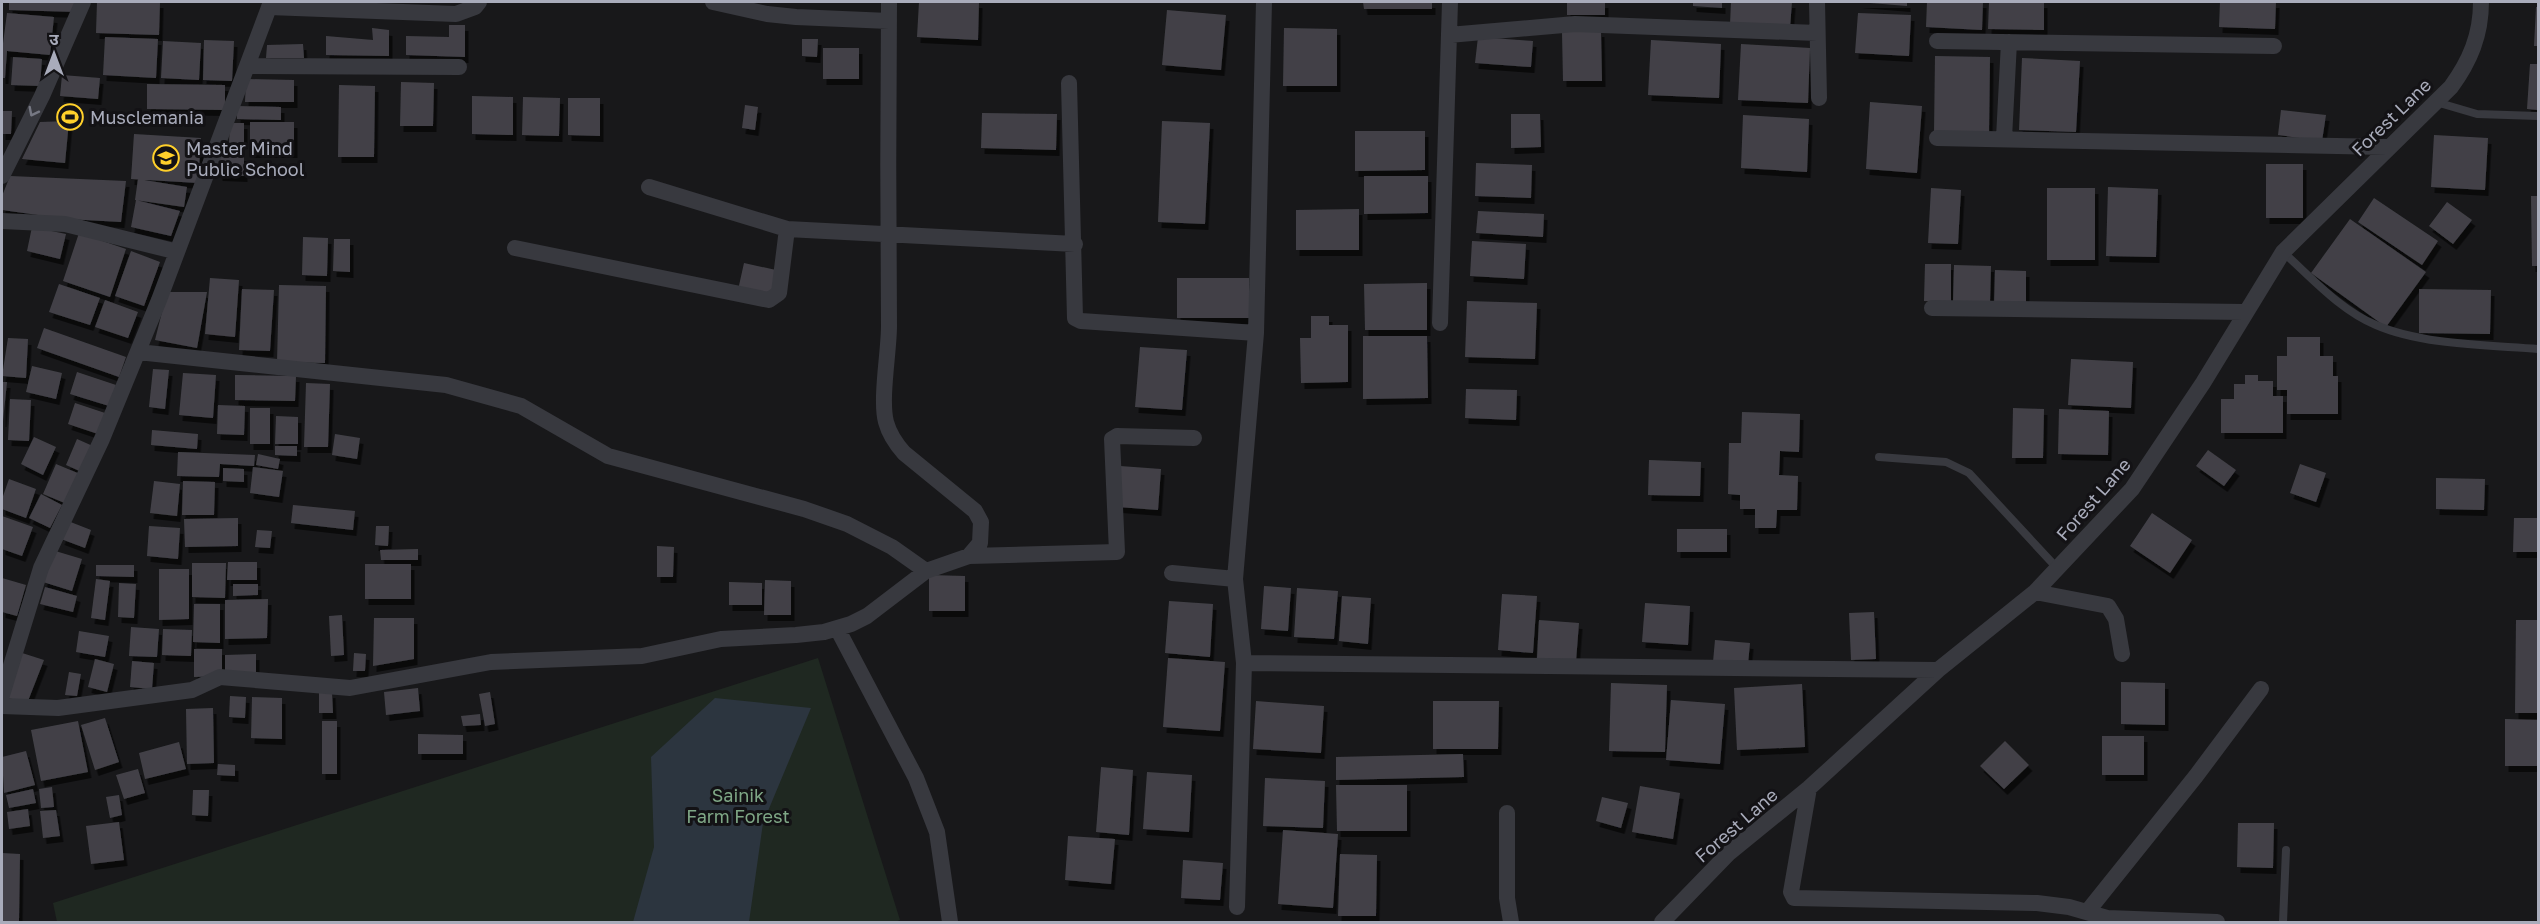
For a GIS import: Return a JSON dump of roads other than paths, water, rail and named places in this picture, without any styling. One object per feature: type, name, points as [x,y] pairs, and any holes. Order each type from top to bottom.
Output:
[{"type":"street","points":[[2,176],[42,96],[83,2]]},
{"type":"street","points":[[2,695],[41,568],[102,439],[138,352],[269,4],[456,14],[474,7],[479,2]]},
{"type":"street","points":[[713,2],[796,18],[889,21]]},
{"type":"street","points":[[889,2],[886,235],[889,356],[884,410],[886,422],[897,446],[978,516],[982,532],[976,550],[969,556]]},
{"type":"street","points":[[1237,907],[1244,663],[1235,579],[1256,333],[1264,2]]},
{"type":"street","points":[[1440,323],[1450,2]]},
{"type":"street","points":[[1817,2],[1819,98]]},
{"type":"street","name":"Forest Lane","points":[[1662,922],[1729,853],[1809,788],[1938,670],[2035,592],[2132,489],[2203,383],[2244,312],[2283,252],[2451,87],[2466,65],[2476,42],[2481,2]]},
{"type":"street","points":[[1449,35],[1575,24],[1817,33]]},
{"type":"street","points":[[1937,41],[2274,46]]},
{"type":"street","points":[[2004,138],[2009,42]]},
{"type":"street","points":[[247,66],[459,67]]},
{"type":"street","points":[[1069,83],[1075,244],[1073,312],[1078,320],[1256,333]]},
{"type":"street","points":[[1937,138],[2388,147]]},
{"type":"street","points":[[649,187],[787,229],[1075,244]]},
{"type":"street","points":[[2,222],[65,224],[170,250]]},
{"type":"street","points":[[515,248],[769,300],[779,293],[787,229]]},
{"type":"street","points":[[1932,308],[2244,312]]},
{"type":"street","points":[[138,352],[428,381],[510,402],[532,411],[608,456],[804,509],[848,524],[892,547],[926,571]]},
{"type":"street","points":[[2,706],[58,708],[192,690],[220,676],[350,688],[491,662],[642,656],[721,639],[795,635],[837,628],[867,616],[926,571],[969,556],[1117,552],[1112,439],[1117,436],[1194,438]]},
{"type":"street","points":[[1172,573],[1235,579]]},
{"type":"street","points":[[2035,592],[2108,606],[2116,619],[2122,654]]},
{"type":"street","points":[[837,628],[916,778],[937,832],[950,922]]},
{"type":"street","points":[[1244,663],[1938,670]]},
{"type":"street","points":[[2094,917],[2261,689]]},
{"type":"street","points":[[1809,788],[1791,892],[1794,898],[2015,901],[2058,905],[2094,917],[2217,922]]},
{"type":"street","points":[[1508,813],[1508,898],[1511,922]]},
{"type":"lane","points":[[2435,102],[2477,114],[2538,116]]},
{"type":"lane","points":[[2283,252],[2342,305],[2376,326],[2420,337],[2538,349]]},
{"type":"lane","points":[[1878,457],[1927,459],[1961,468],[1975,478],[2057,568]]},
{"type":"lane","points":[[2283,922],[2286,850]]},
{"type":"place","name":"Musclemania","points":[[70,117]]},
{"type":"place","name":"Master Mind Public School","points":[[166,158]]},
{"type":"park label","name":"Sainik Farm Forest","points":[[738,805]]}]
